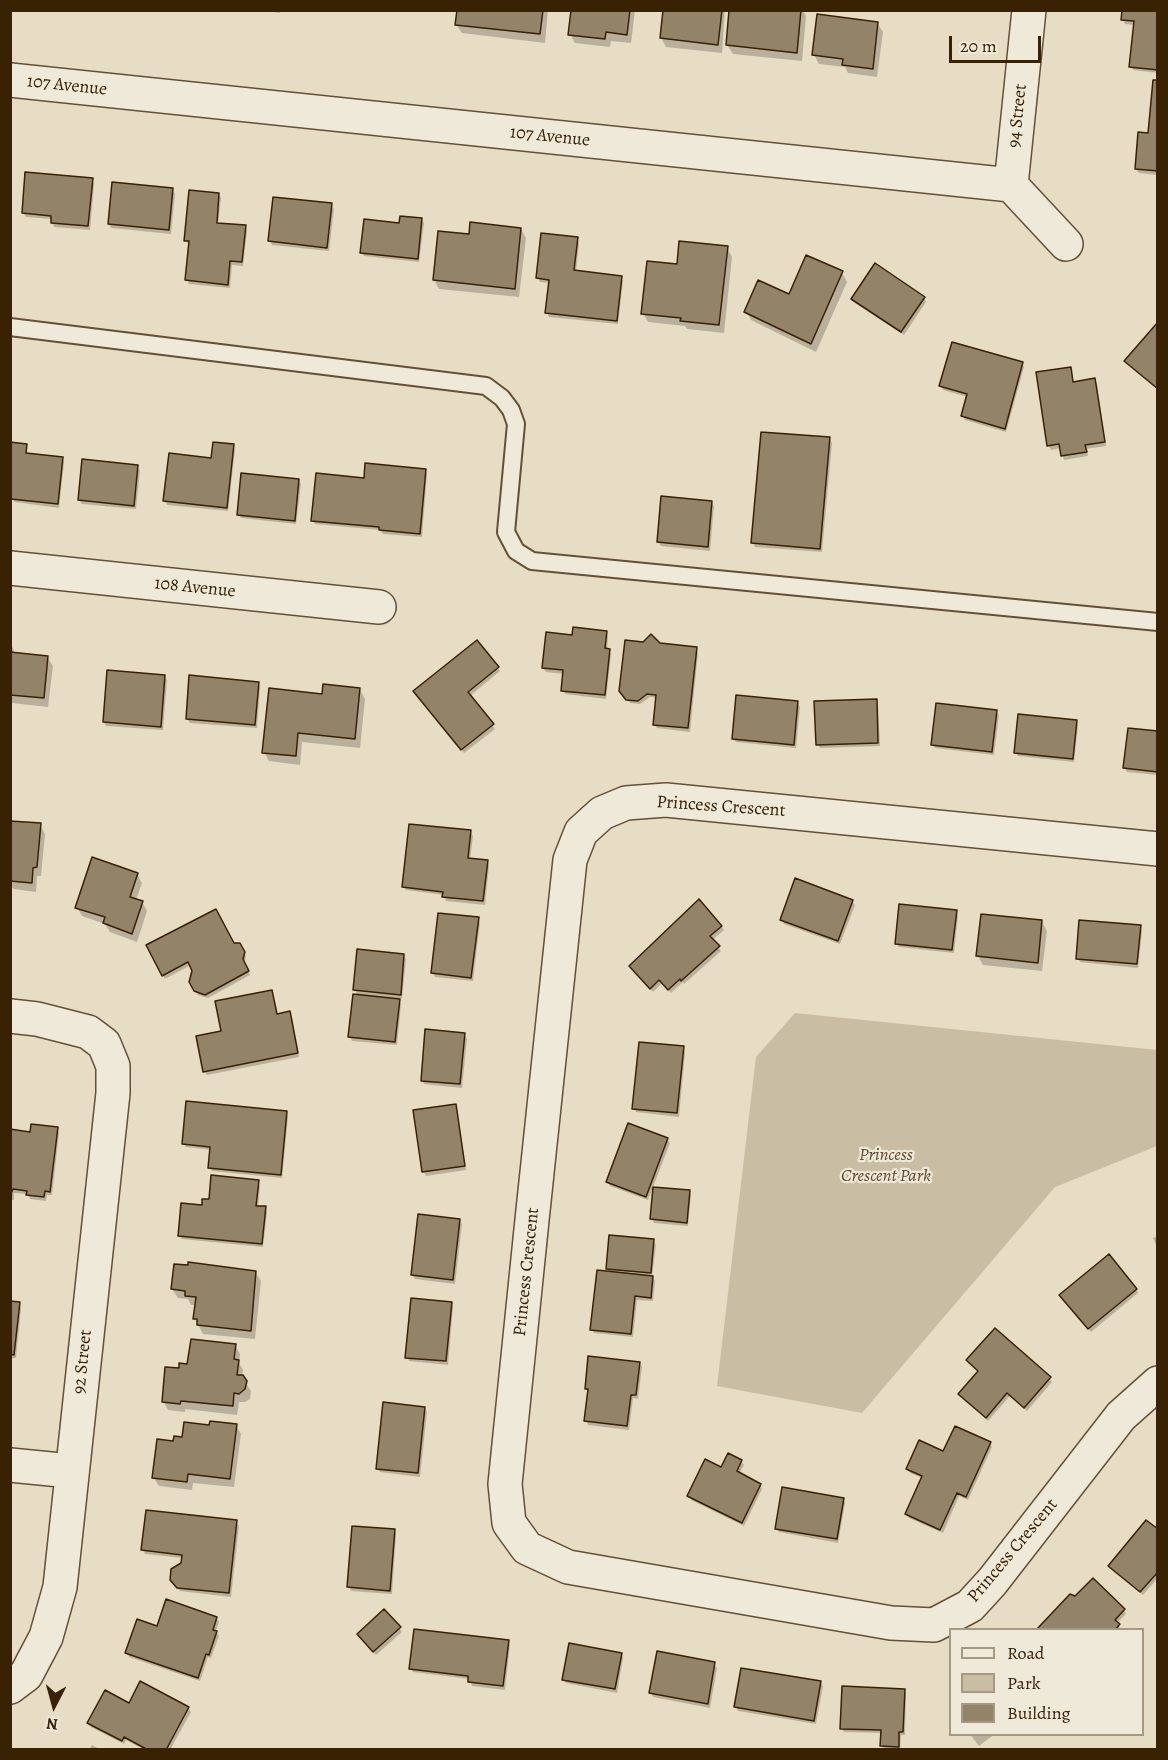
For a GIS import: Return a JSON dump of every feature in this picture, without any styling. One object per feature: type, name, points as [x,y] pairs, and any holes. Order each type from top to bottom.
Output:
[{"type":"street","name":"94 Street","points":[[1011,185],[1029,10]]},
{"type":"street","name":"107 Avenue","points":[[10,80],[1011,185]]},
{"type":"street","points":[[1011,185],[1066,244]]},
{"type":"street","name":"108 Avenue","points":[[10,568],[379,607]]},
{"type":"street","name":"Princess Crescent","points":[[1158,849],[666,800],[626,803],[602,813],[581,832],[570,860],[532,1220],[505,1484],[509,1523],[528,1548],[568,1567],[891,1623],[934,1625],[969,1606],[984,1590],[1121,1416],[1158,1383]]},
{"type":"street","name":"92 Street","points":[[10,1016],[37,1019],[88,1032],[104,1044],[113,1066],[113,1093],[60,1587],[46,1637],[26,1675],[10,1687]]},
{"type":"street","points":[[10,1465],[71,1471]]},
{"type":"lane","points":[[10,327],[486,386],[502,398],[511,410],[516,424],[506,532],[516,551],[532,561],[1158,622]]},
{"type":"green space","name":"Princess Crescent Park","points":[[795,1013],[1157,1050],[1157,1146],[1055,1187],[862,1413],[717,1386],[756,1057]]},
{"type":"building","points":[[457,10],[543,10],[540,34],[455,25]]},
{"type":"building","points":[[571,10],[630,10],[627,35],[606,32],[605,39],[568,35]]},
{"type":"building","points":[[663,10],[722,10],[718,45],[660,38]]},
{"type":"building","points":[[729,10],[801,10],[797,53],[726,45]]},
{"type":"building","points":[[1122,10],[1158,10],[1158,70],[1129,67],[1134,21],[1121,20]]},
{"type":"building","points":[[817,14],[878,22],[873,69],[842,65],[843,59],[812,55]]},
{"type":"building","points":[[1153,80],[1158,80],[1158,171],[1135,169],[1138,132],[1148,133]]},
{"type":"building","points":[[25,172],[93,178],[88,226],[51,223],[51,216],[22,213]]},
{"type":"building","points":[[112,182],[173,188],[169,230],[108,224]]},
{"type":"building","points":[[189,190],[219,193],[217,223],[246,225],[242,262],[230,261],[228,285],[185,280],[189,241],[184,241]]},
{"type":"building","points":[[273,197],[332,203],[327,248],[268,241]]},
{"type":"building","points":[[400,216],[422,218],[418,259],[360,253],[364,219],[399,223]]},
{"type":"building","points":[[470,222],[521,228],[515,289],[433,280],[438,231],[469,234]]},
{"type":"building","points":[[541,233],[578,237],[574,270],[622,276],[617,321],[545,313],[549,280],[536,278]]},
{"type":"building","points":[[679,241],[728,246],[719,325],[641,314],[647,261],[677,264]]},
{"type":"building","points":[[806,255],[843,271],[811,344],[744,312],[758,280],[789,294]]},
{"type":"building","points":[[875,263],[925,297],[901,332],[851,299]]},
{"type":"building","points":[[1158,322],[1158,389],[1124,361]]},
{"type":"building","points":[[952,342],[1023,362],[1005,429],[961,416],[967,394],[939,386]]},
{"type":"building","points":[[1071,367],[1073,382],[1095,378],[1105,442],[1085,445],[1087,452],[1061,456],[1059,444],[1047,446],[1036,372]]},
{"type":"building","points":[[761,432],[830,437],[820,549],[751,543]]},
{"type":"building","points":[[10,442],[27,444],[26,453],[63,457],[58,504],[11,499]]},
{"type":"building","points":[[213,442],[234,444],[227,508],[163,501],[169,453],[211,458]]},
{"type":"building","points":[[82,459],[138,465],[134,506],[78,500]]},
{"type":"building","points":[[365,463],[426,469],[420,534],[379,530],[379,527],[311,521],[316,473],[364,478]]},
{"type":"building","points":[[241,473],[299,479],[295,521],[237,515]]},
{"type":"building","points":[[661,496],[712,501],[708,547],[657,542]]},
{"type":"building","points":[[573,627],[607,631],[605,648],[610,649],[605,695],[561,691],[563,670],[542,668],[546,632],[572,635]]},
{"type":"building","points":[[651,634],[660,643],[697,647],[688,728],[653,725],[656,695],[647,694],[638,701],[626,700],[619,691],[625,640],[643,642]]},
{"type":"building","points":[[477,640],[499,667],[468,692],[494,724],[461,750],[413,691]]},
{"type":"building","points":[[10,652],[48,656],[44,698],[10,695]]},
{"type":"building","points":[[107,670],[165,675],[161,727],[103,722]]},
{"type":"building","points":[[189,675],[259,682],[255,725],[186,719]]},
{"type":"building","points":[[323,684],[360,688],[355,739],[298,733],[296,756],[262,753],[269,688],[322,694]]},
{"type":"building","points":[[736,695],[798,701],[794,745],[732,739]]},
{"type":"building","points":[[877,699],[878,743],[816,745],[814,701]]},
{"type":"building","points":[[936,703],[997,710],[992,752],[931,745]]},
{"type":"building","points":[[1018,714],[1077,720],[1073,759],[1014,753]]},
{"type":"building","points":[[1128,728],[1158,731],[1158,772],[1123,768]]},
{"type":"building","points":[[10,821],[41,823],[37,867],[33,868],[32,883],[10,881]]},
{"type":"building","points":[[409,824],[471,830],[468,858],[488,860],[483,901],[442,897],[443,892],[402,887]]},
{"type":"building","points":[[92,857],[138,873],[130,897],[143,901],[132,934],[103,923],[105,917],[75,908]]},
{"type":"building","points":[[795,878],[853,900],[838,941],[780,920]]},
{"type":"building","points":[[699,899],[722,926],[710,936],[720,946],[668,990],[659,980],[650,989],[629,966]]},
{"type":"building","points":[[899,904],[957,910],[952,950],[895,944]]},
{"type":"building","points":[[216,909],[234,943],[240,943],[245,952],[243,959],[249,971],[205,995],[194,991],[189,982],[192,971],[188,962],[162,976],[146,945]]},
{"type":"building","points":[[438,913],[479,917],[471,978],[431,973]]},
{"type":"building","points":[[981,914],[1042,920],[1038,963],[976,956]]},
{"type":"building","points":[[1079,920],[1141,925],[1137,964],[1076,959]]},
{"type":"building","points":[[357,949],[404,954],[401,995],[353,990]]},
{"type":"building","points":[[272,990],[277,1014],[290,1011],[298,1053],[203,1072],[196,1036],[221,1031],[215,1001]]},
{"type":"building","points":[[353,994],[400,999],[395,1042],[348,1037]]},
{"type":"building","points":[[425,1029],[465,1033],[460,1084],[421,1081]]},
{"type":"building","points":[[639,1042],[684,1046],[677,1113],[632,1109]]},
{"type":"building","points":[[186,1101],[287,1111],[281,1175],[208,1168],[210,1147],[182,1144]]},
{"type":"building","points":[[456,1104],[465,1166],[422,1172],[413,1110]]},
{"type":"building","points":[[628,1123],[668,1138],[646,1197],[606,1182]]},
{"type":"building","points":[[31,1124],[58,1127],[50,1192],[45,1191],[44,1197],[26,1195],[27,1191],[13,1189],[10,1196],[10,1129],[30,1132]]},
{"type":"building","points":[[211,1175],[259,1180],[256,1206],[266,1206],[262,1244],[178,1236],[181,1203],[202,1205],[202,1199],[209,1199]]},
{"type":"building","points":[[653,1187],[690,1190],[687,1223],[650,1219]]},
{"type":"building","points":[[418,1214],[460,1219],[453,1280],[411,1275]]},
{"type":"building","points":[[609,1235],[654,1239],[651,1273],[606,1269]]},
{"type":"building","points":[[1109,1254],[1137,1289],[1088,1329],[1059,1295]]},
{"type":"building","points":[[188,1262],[256,1271],[251,1331],[197,1325],[197,1319],[193,1319],[196,1297],[185,1296],[185,1291],[171,1289],[174,1264],[188,1265]]},
{"type":"building","points":[[597,1270],[653,1276],[651,1298],[635,1296],[631,1334],[590,1330]]},
{"type":"building","points":[[411,1298],[452,1302],[446,1361],[405,1358]]},
{"type":"building","points":[[10,1301],[20,1302],[14,1355],[10,1354]]},
{"type":"building","points":[[995,1328],[1051,1377],[1024,1408],[1007,1393],[986,1418],[958,1394],[978,1371],[966,1360]]},
{"type":"building","points":[[191,1339],[236,1344],[234,1359],[239,1360],[237,1375],[243,1375],[247,1381],[245,1389],[239,1394],[234,1393],[233,1406],[181,1401],[180,1404],[162,1402],[165,1367],[179,1368],[179,1363],[187,1364]]},
{"type":"building","points":[[588,1356],[640,1362],[636,1395],[631,1395],[627,1426],[584,1421],[588,1389],[585,1389]]},
{"type":"building","points":[[383,1402],[425,1407],[418,1473],[376,1469]]},
{"type":"building","points":[[210,1421],[237,1424],[230,1479],[188,1474],[187,1482],[152,1478],[157,1439],[173,1441],[174,1436],[182,1437],[184,1422],[209,1425]]},
{"type":"building","points":[[955,1426],[991,1442],[966,1497],[957,1493],[940,1530],[905,1514],[922,1476],[906,1469],[919,1440],[943,1451]]},
{"type":"building","points":[[728,1453],[742,1460],[737,1471],[761,1484],[742,1523],[687,1496],[705,1459],[721,1467]]},
{"type":"building","points":[[782,1487],[844,1498],[837,1539],[775,1529]]},
{"type":"building","points":[[146,1510],[237,1520],[229,1593],[177,1588],[170,1580],[171,1569],[181,1563],[182,1555],[141,1550]]},
{"type":"building","points":[[1146,1520],[1158,1529],[1158,1572],[1140,1592],[1108,1566]]},
{"type":"building","points":[[352,1526],[395,1529],[390,1591],[347,1587]]},
{"type":"building","points":[[1093,1578],[1125,1609],[1115,1620],[1120,1624],[1117,1628],[1038,1628],[1070,1594],[1075,1596]]},
{"type":"building","points":[[166,1599],[217,1617],[213,1630],[217,1631],[198,1678],[125,1653],[137,1619],[157,1626]]},
{"type":"building","points":[[384,1609],[401,1627],[373,1652],[357,1634]]},
{"type":"building","points":[[414,1629],[509,1640],[503,1686],[468,1682],[468,1676],[409,1669]]},
{"type":"building","points":[[569,1643],[622,1653],[615,1689],[562,1680]]},
{"type":"building","points":[[657,1651],[715,1662],[708,1704],[649,1693]]},
{"type":"building","points":[[741,1668],[821,1681],[814,1721],[734,1707]]},
{"type":"building","points":[[140,1681],[189,1707],[166,1750],[148,1750],[124,1737],[122,1741],[87,1723],[105,1690],[129,1703]]},
{"type":"building","points":[[842,1686],[905,1689],[903,1732],[899,1732],[899,1747],[880,1746],[881,1730],[840,1729]]}]
